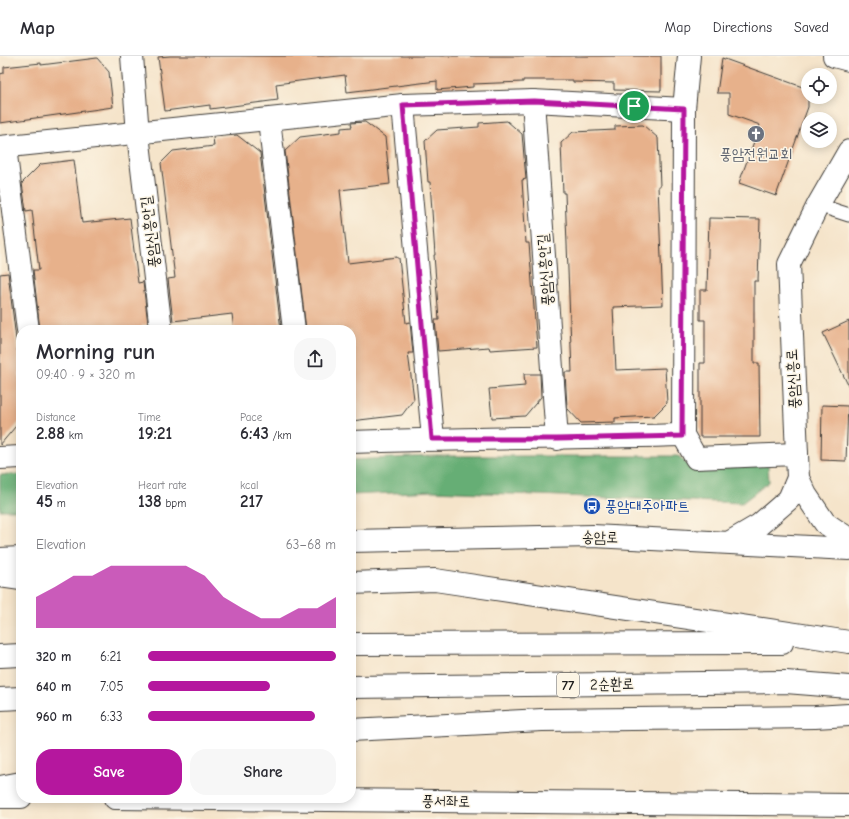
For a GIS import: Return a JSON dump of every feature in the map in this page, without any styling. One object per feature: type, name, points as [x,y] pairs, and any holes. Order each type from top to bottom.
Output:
[{"type":"main road","name":"풍암신흥안길","points":[[132,56],[138,134],[160,325]]},
{"type":"main road","points":[[689,56],[684,109],[682,436],[696,458],[797,454]]},
{"type":"main road","points":[[834,56],[849,60]]},
{"type":"main road","name":"풍암신흥안길","points":[[534,101],[557,439]]},
{"type":"main road","points":[[27,325],[3,147],[403,105],[534,101],[684,109]]},
{"type":"main road","points":[[403,105],[432,439]]},
{"type":"main road","points":[[269,120],[293,325]]},
{"type":"main road","name":"풍암신흥로","points":[[849,151],[818,205],[789,264],[798,478],[806,495],[825,523],[849,539]]},
{"type":"main road","points":[[356,442],[432,439],[557,439],[682,436]]},
{"type":"main road","points":[[0,458],[16,457]]},
{"type":"main road","points":[[730,542],[759,525],[789,499],[798,478]]},
{"type":"main road","name":"송암로","points":[[356,541],[593,536],[849,549]]},
{"type":"main road","points":[[0,559],[16,558]]},
{"type":"main road","points":[[0,576],[16,578]]},
{"type":"main road","points":[[356,583],[435,580],[849,643]]},
{"type":"main road","points":[[356,644],[849,643]]},
{"type":"main road","points":[[0,656],[16,655]]},
{"type":"main road","name":"2순환로","points":[[356,687],[786,682],[849,687]]},
{"type":"main road","points":[[0,699],[16,698]]},
{"type":"main road","points":[[356,730],[542,720],[815,717],[849,715]]},
{"type":"main road","points":[[0,787],[16,784]]},
{"type":"main road","points":[[0,797],[16,797]]},
{"type":"main road","name":"풍서좌로","points":[[356,800],[849,805]]},
{"type":"lane","points":[[818,205],[849,215]]},
{"type":"green space","points":[[433,456],[679,456],[692,469],[768,464],[769,482],[742,503],[433,491],[356,495],[356,460]]},
{"type":"green space","points":[[16,474],[16,510],[0,510],[0,475]]},
{"type":"building","points":[[661,56],[661,91],[614,90],[614,83],[573,82],[573,80],[523,80],[523,82],[473,84],[473,87],[437,90],[437,81],[347,92],[345,75],[276,84],[278,100],[210,109],[210,105],[165,111],[158,57]]},
{"type":"building","points":[[97,58],[109,72],[113,107],[0,123],[0,74],[4,73],[4,67],[41,63],[41,65]]},
{"type":"building","points":[[722,58],[801,86],[801,104],[808,104],[808,107],[806,112],[801,112],[801,126],[776,196],[739,183],[760,125],[729,114],[729,93],[717,93]]},
{"type":"building","points":[[507,121],[522,134],[526,179],[522,180],[526,243],[529,243],[537,347],[490,350],[489,347],[438,351],[435,320],[439,320],[435,255],[430,182],[428,182],[425,141],[437,130],[479,127],[479,123]]},
{"type":"building","points":[[365,122],[385,137],[390,184],[340,190],[348,263],[399,258],[406,323],[410,322],[413,353],[408,353],[414,399],[402,415],[356,420],[356,325],[305,325],[285,151],[300,137],[341,132],[341,128],[352,127],[351,123]]},
{"type":"building","points":[[643,125],[658,138],[660,186],[658,186],[663,305],[613,307],[616,370],[665,368],[667,403],[654,416],[615,418],[615,422],[581,423],[567,408],[565,372],[572,372],[565,193],[563,193],[561,143],[573,132],[615,130],[615,126]]},
{"type":"building","points":[[237,135],[260,153],[280,325],[233,325],[232,314],[173,321],[168,279],[175,278],[161,163],[173,151],[214,146],[213,137]]},
{"type":"building","points":[[74,160],[82,223],[130,218],[138,283],[143,282],[148,324],[39,325],[33,270],[39,270],[32,210],[26,211],[22,183],[41,164]]},
{"type":"building","points":[[709,218],[760,219],[758,281],[754,281],[754,363],[759,363],[760,437],[700,437],[700,363],[705,363],[705,320],[700,320],[700,290],[707,290]]},
{"type":"building","points":[[8,273],[16,340],[16,426],[0,445],[0,274]]},
{"type":"building","points":[[849,321],[849,387],[823,333]]},
{"type":"building","points":[[524,374],[540,374],[541,397],[525,416],[492,418],[489,389],[525,386]]},
{"type":"building","points":[[822,405],[848,406],[846,461],[821,460]]},
{"type":"place","name":"풍암전원교회","points":[[756,134]]},
{"type":"place","name":"풍암대주아파트","points":[[592,506]]},
{"type":"route","points":[[534,101],[634,106],[684,109],[682,436],[557,439],[432,439],[403,105],[534,101]]}]
